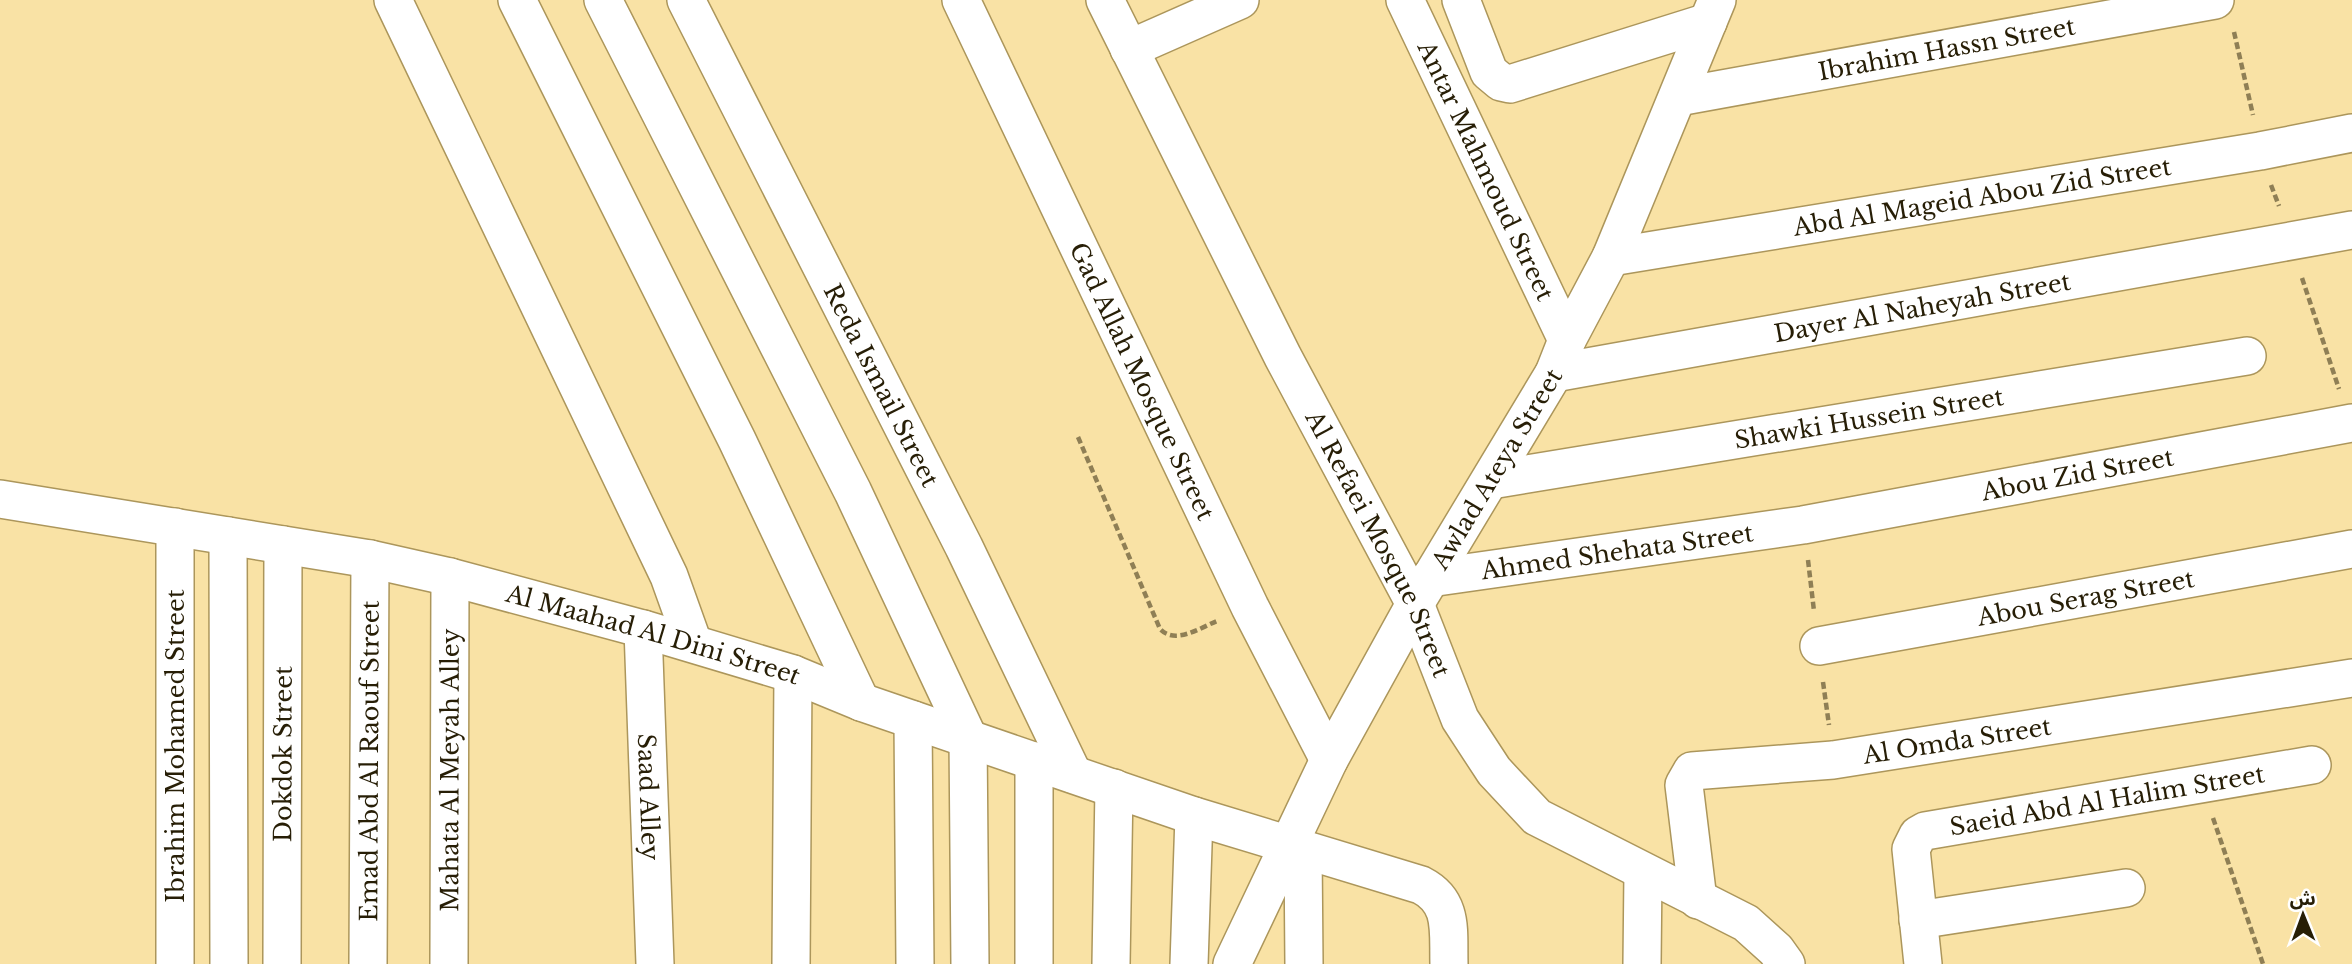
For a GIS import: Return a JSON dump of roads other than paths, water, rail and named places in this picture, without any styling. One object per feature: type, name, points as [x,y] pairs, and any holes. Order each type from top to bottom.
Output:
[{"type":"street","points":[[393,0],[669,576],[693,643]]},
{"type":"street","points":[[517,0],[737,440],[861,702]]},
{"type":"street","points":[[603,0],[853,492],[968,737],[971,964]]},
{"type":"street","name":"Reda Ismail Street","points":[[685,0],[964,547],[1073,774]]},
{"type":"street","name":"Gad Allah Mosque Street","points":[[961,0],[1250,607],[1329,760]]},
{"type":"street","name":"Al Refaei Mosque Street","points":[[1105,0],[1283,357],[1423,591],[1460,719],[1494,771],[1537,817],[1746,923],[1776,950],[1786,964]]},
{"type":"street","points":[[1129,49],[1240,0]]},
{"type":"street","name":"Antar Mahmoud Street","points":[[1405,0],[1560,356]]},
{"type":"street","points":[[1461,0],[1489,72],[1501,82],[1510,84],[1713,11]]},
{"type":"street","name":"Awlad Ateya Street","points":[[1232,964],[1295,847],[1329,760],[1423,591],[1492,480],[1611,257],[1713,11]]},
{"type":"street","name":"Ibrahim Hassn Street","points":[[1678,97],[2224,13]]},
{"type":"street","name":"Abd Al Mageid Abou Zid Street","points":[[1611,257],[2260,151],[2352,133]]},
{"type":"street","name":"Dayer Al Naheyah Street","points":[[1560,356],[2291,243],[2352,230]]},
{"type":"street","name":"Shawki Hussein Street","points":[[1492,480],[2247,356]]},
{"type":"street","name":"Abou Zid Street","points":[[1803,525],[2351,423]]},
{"type":"street","name":"Al Maahad Al Dini Street","points":[[0,499],[370,559],[450,577],[643,629],[793,674],[861,702],[1194,816],[1421,885],[1439,896],[1448,926],[1449,964]]},
{"type":"street","name":"Ahmed Shehata Street","points":[[1423,591],[1803,525]]},
{"type":"street","name":"Ibrahim Mohamed Street","points":[[175,527],[175,964]]},
{"type":"street","points":[[228,536],[229,964]]},
{"type":"street","name":"Dokdok Street","points":[[282,964],[283,545]]},
{"type":"street","name":"Abou Serag Street","points":[[1819,646],[2352,549]]},
{"type":"street","name":"Emad Abd Al Raouf Street","points":[[368,964],[370,559]]},
{"type":"street","name":"Mahata Al Meyah Alley","points":[[449,964],[450,577]]},
{"type":"street","name":"Saad Alley","points":[[643,629],[655,964]]},
{"type":"street","points":[[791,964],[793,674]]},
{"type":"street","name":"Al Omda Street","points":[[1698,900],[1684,785],[1692,771],[1833,760],[2352,678]]},
{"type":"street","points":[[913,720],[915,964]]},
{"type":"street","points":[[1034,761],[1034,964]]},
{"type":"street","name":"Saeid Abd Al Halim Street","points":[[1918,920],[1911,849],[1918,835],[1932,829],[2312,765]]},
{"type":"street","points":[[1111,964],[1114,788]]},
{"type":"street","points":[[1189,964],[1194,816]]},
{"type":"street","points":[[1295,847],[1304,964]]},
{"type":"street","points":[[1642,964],[1643,872]]},
{"type":"street","points":[[1923,964],[1918,920],[2126,888]]}]
